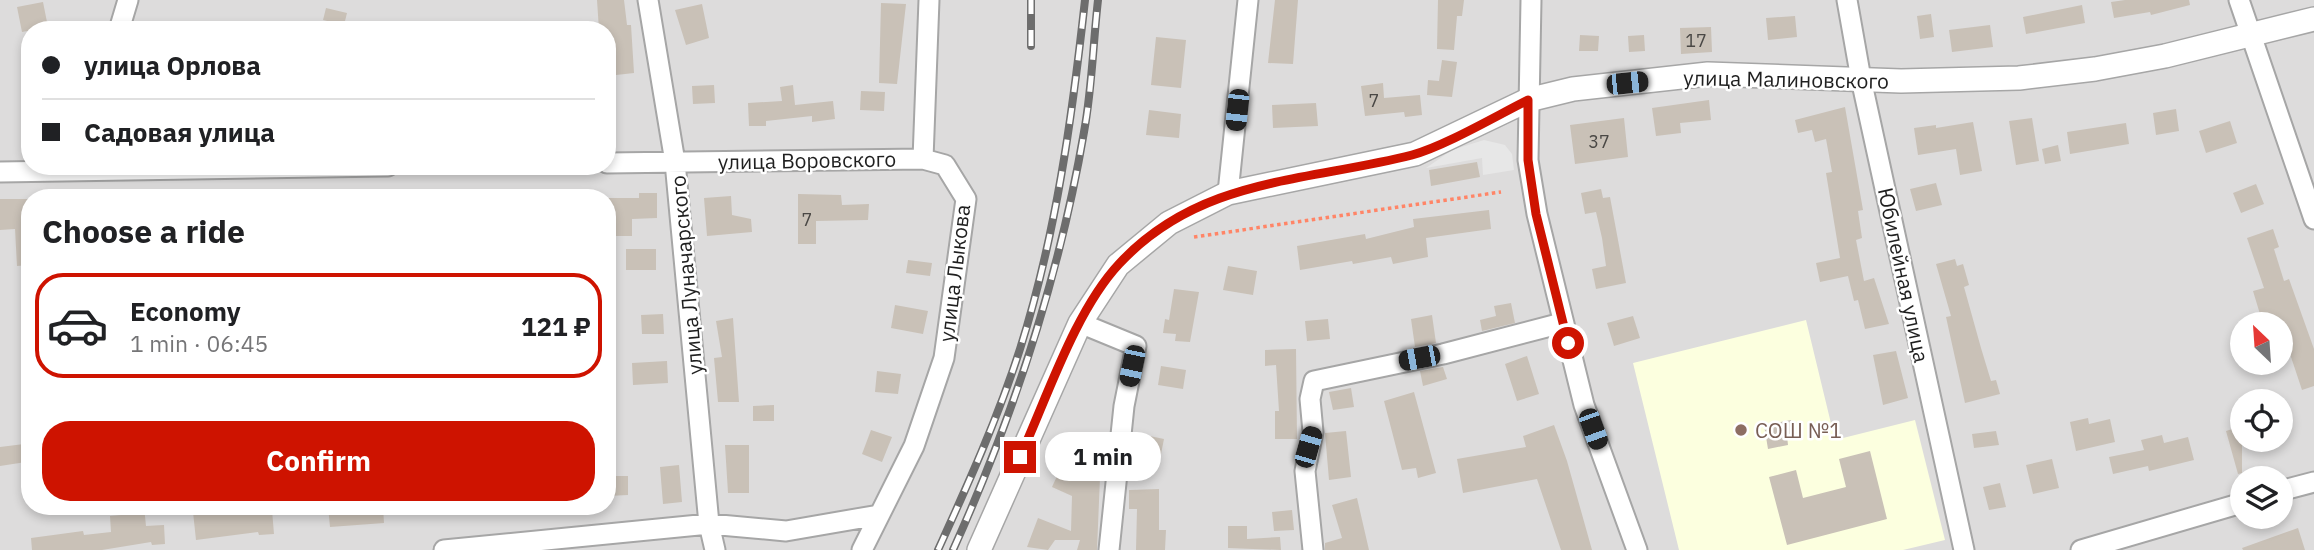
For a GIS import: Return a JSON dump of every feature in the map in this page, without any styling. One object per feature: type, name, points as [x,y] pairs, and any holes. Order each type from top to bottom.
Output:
[{"type":"street","points":[[122,21],[128,0]]},
{"type":"street","name":"улица Луначарского","points":[[648,0],[675,162],[709,524],[715,550]]},
{"type":"street","points":[[923,159],[929,0]]},
{"type":"street","points":[[1228,193],[1248,0]]},
{"type":"street","points":[[1531,0],[1528,160],[1536,214],[1584,405],[1637,550]]},
{"type":"street","name":"Юбилейная улица","points":[[1847,0],[1861,79],[1964,550]]},
{"type":"street","points":[[2239,0],[2314,219]]},
{"type":"street","name":"улица Малиновского","points":[[979,550],[1080,323],[1118,265],[1169,223],[1228,193],[1415,154],[1528,100],[1573,89],[1708,74],[1963,81],[2020,78],[2095,69],[2251,37],[2314,19]]},
{"type":"street","name":"улица Воровского","points":[[616,163],[923,159]]},
{"type":"street","name":"улица Лыкова","points":[[862,550],[914,446],[944,358],[966,199],[946,165],[923,159]]},
{"type":"street","points":[[0,173],[21,172]]},
{"type":"street","points":[[1080,323],[1136,346],[1124,406],[1109,550]]},
{"type":"street","points":[[1313,550],[1305,471],[1312,432],[1310,399],[1314,380],[1443,354],[1562,323]]},
{"type":"street","points":[[2293,488],[2314,482]]},
{"type":"street","points":[[2081,550],[2230,507]]},
{"type":"street","points":[[444,550],[709,524],[786,531],[879,515]]},
{"type":"path","points":[[1194,237],[1501,192]]},
{"type":"shaded area","points":[[0,0],[2314,0],[2314,550],[0,550]]},
{"type":"shaded area","points":[[1484,140],[1505,145],[1512,154],[1514,170],[1483,175],[1482,158],[1426,168],[1452,150]]},
{"type":"shaded area","name":"СОШ №1","points":[[1806,320],[1835,440],[1915,420],[1945,540],[1903,550],[1679,550],[1633,363]]},
{"type":"building","points":[[597,0],[624,0],[627,25],[631,25],[634,73],[616,75],[616,21],[598,21]]},
{"type":"building","points":[[1275,0],[1298,0],[1293,64],[1268,63]]},
{"type":"building","points":[[1438,0],[1464,0],[1462,16],[1457,16],[1454,50],[1437,49]]},
{"type":"building","points":[[2189,0],[2190,5],[2151,15],[2150,12],[2114,18],[2111,2]]},
{"type":"building","points":[[43,2],[47,21],[21,21],[21,27],[17,7]]},
{"type":"building","points":[[881,3],[906,4],[897,84],[879,83]]},
{"type":"building","points":[[702,4],[709,38],[686,45],[675,10]]},
{"type":"building","points":[[2082,5],[2085,23],[2026,34],[2023,17]]},
{"type":"building","points":[[326,8],[347,13],[345,21],[323,20]]},
{"type":"building","points":[[1931,14],[1934,37],[1920,39],[1917,16]]},
{"type":"building","points":[[1795,16],[1797,37],[1768,40],[1766,18]]},
{"type":"building","points":[[1990,25],[1993,47],[1952,52],[1949,30]]},
{"type":"building","points":[[1711,27],[1712,52],[1681,54],[1680,28]]},
{"type":"building","points":[[1580,35],[1599,36],[1598,51],[1579,51]]},
{"type":"building","points":[[1644,35],[1645,51],[1629,52],[1628,36]]},
{"type":"building","points":[[1156,37],[1186,40],[1181,88],[1151,85]]},
{"type":"building","points":[[1442,60],[1457,62],[1452,97],[1427,95],[1428,80],[1439,81]]},
{"type":"building","points":[[1383,83],[1384,98],[1420,95],[1422,115],[1405,117],[1404,112],[1365,116],[1361,86]]},
{"type":"building","points":[[714,85],[715,103],[693,104],[692,86]]},
{"type":"building","points":[[793,85],[795,105],[833,101],[835,119],[812,122],[812,116],[766,121],[766,126],[749,126],[748,103],[782,101],[780,87]]},
{"type":"building","points":[[861,91],[885,92],[884,111],[860,110]]},
{"type":"building","points":[[1709,100],[1711,120],[1680,123],[1681,133],[1656,136],[1652,108]]},
{"type":"building","points":[[1316,103],[1318,126],[1273,128],[1272,105]]},
{"type":"building","points":[[1845,107],[1863,210],[1858,211],[1862,238],[1856,240],[1864,281],[1874,278],[1889,324],[1865,329],[1858,300],[1854,301],[1848,276],[1820,282],[1816,263],[1840,258],[1826,173],[1832,172],[1826,139],[1815,142],[1812,130],[1798,133],[1795,120]]},
{"type":"building","points":[[2176,109],[2179,131],[2156,135],[2153,113]]},
{"type":"building","points":[[1149,110],[1181,114],[1179,138],[1146,135]]},
{"type":"building","points":[[1624,118],[1628,157],[1575,164],[1570,125]]},
{"type":"building","points":[[2032,118],[2039,161],[2016,165],[2009,121]]},
{"type":"building","points":[[2230,121],[2237,143],[2206,153],[2199,131]]},
{"type":"building","points":[[1973,122],[1982,171],[1960,175],[1956,149],[1918,155],[1914,128],[1936,125],[1936,128]]},
{"type":"building","points":[[2126,123],[2129,144],[2070,154],[2067,132]]},
{"type":"building","points":[[2058,145],[2061,161],[2045,164],[2042,149]]},
{"type":"building","points":[[1477,162],[1480,177],[1431,186],[1429,170]]},
{"type":"building","points":[[1936,183],[1942,205],[1916,211],[1910,189]]},
{"type":"building","points":[[2256,184],[2264,204],[2241,213],[2233,193]]},
{"type":"building","points":[[1601,189],[1603,198],[1610,197],[1626,283],[1596,289],[1592,269],[1606,266],[1602,238],[1596,212],[1585,214],[1581,193]]},
{"type":"building","points":[[639,193],[657,193],[657,218],[632,219],[632,236],[616,236],[616,198],[639,198]]},
{"type":"building","points":[[798,194],[841,195],[842,205],[869,204],[868,220],[816,221],[816,244],[798,244]]},
{"type":"building","points":[[731,196],[732,215],[751,219],[752,232],[707,236],[704,198]]},
{"type":"building","points":[[0,199],[21,199],[21,266],[17,266],[15,229],[0,230]]},
{"type":"building","points":[[1489,210],[1491,229],[1426,238],[1428,257],[1393,264],[1391,257],[1300,270],[1297,246],[1365,234],[1366,239],[1414,227],[1413,219]]},
{"type":"building","points":[[2273,229],[2279,247],[2274,249],[2284,281],[2289,279],[2314,349],[2314,386],[2302,390],[2293,363],[2293,312],[2259,312],[2253,291],[2264,288],[2247,238]]},
{"type":"building","points":[[626,249],[656,249],[656,270],[626,270]]},
{"type":"building","points":[[1955,259],[1957,266],[1963,264],[1969,285],[1964,287],[1981,348],[1991,381],[1996,380],[2000,394],[1965,403],[1946,317],[1951,316],[1936,264]]},
{"type":"building","points":[[908,260],[932,263],[930,276],[906,273]]},
{"type":"building","points":[[1228,266],[1257,271],[1253,295],[1223,290]]},
{"type":"building","points":[[1174,289],[1199,292],[1190,342],[1175,341],[1176,334],[1163,333],[1165,319],[1169,320]]},
{"type":"building","points":[[1511,303],[1515,323],[1482,331],[1480,320],[1496,316],[1494,306]]},
{"type":"building","points":[[895,305],[928,311],[923,334],[891,328]]},
{"type":"building","points":[[663,314],[664,334],[642,334],[641,315]]},
{"type":"building","points":[[1432,315],[1436,343],[1415,347],[1411,319]]},
{"type":"building","points":[[1633,316],[1640,338],[1614,346],[1607,323]]},
{"type":"building","points":[[733,318],[739,402],[718,402],[714,358],[722,357],[716,321]]},
{"type":"building","points":[[1328,319],[1330,339],[1307,341],[1305,321]]},
{"type":"building","points":[[1296,349],[1297,439],[1275,439],[1275,411],[1279,411],[1276,365],[1265,366],[1265,350]]},
{"type":"building","points":[[1896,351],[1908,398],[1883,405],[1873,355]]},
{"type":"building","points":[[1527,356],[1539,394],[1517,401],[1505,364]]},
{"type":"building","points":[[667,361],[668,383],[633,385],[632,363]]},
{"type":"building","points":[[1161,366],[1186,370],[1183,389],[1158,385]]},
{"type":"building","points":[[1443,367],[1447,379],[1423,386],[1420,371]]},
{"type":"building","points":[[877,371],[901,374],[898,394],[875,392]]},
{"type":"building","points":[[1351,388],[1354,407],[1333,410],[1329,392]]},
{"type":"building","points":[[1414,392],[1436,473],[1418,478],[1416,468],[1402,470],[1384,401]]},
{"type":"building","points":[[774,405],[774,421],[753,421],[753,406]]},
{"type":"building","points":[[2088,418],[2089,424],[2110,419],[2115,442],[2076,451],[2070,422]]},
{"type":"building","points":[[1791,420],[1793,435],[1787,436],[1788,445],[1768,449],[1764,425]]},
{"type":"building","points":[[1554,425],[1592,550],[1561,550],[1537,479],[1463,493],[1457,459],[1526,447],[1523,436]]},
{"type":"building","points":[[871,430],[892,437],[882,462],[862,454]]},
{"type":"building","points":[[2230,430],[2230,445],[2226,431]]},
{"type":"building","points":[[1346,431],[1351,477],[1329,480],[1325,433]]},
{"type":"building","points":[[1996,431],[1999,445],[1974,448],[1972,434]]},
{"type":"building","points":[[1145,435],[1164,439],[1161,454],[1142,450]]},
{"type":"building","points":[[2162,435],[2164,443],[2188,437],[2194,460],[2149,471],[2148,466],[2113,474],[2109,457],[2144,450],[2141,440]]},
{"type":"building","points":[[21,444],[21,463],[0,466],[0,447]]},
{"type":"building","points":[[725,445],[749,445],[749,493],[728,493]]},
{"type":"building","points":[[1870,451],[1887,519],[1787,545],[1769,477],[1796,470],[1803,498],[1846,487],[1839,459]]},
{"type":"building","points":[[2232,452],[2242,452],[2242,466],[2236,466]]},
{"type":"building","points":[[1078,457],[1103,458],[1097,550],[1077,550],[1080,540],[1055,540],[1048,550],[1027,547],[1038,518],[1071,531],[1072,496],[1052,487],[1063,463],[1077,470]]},
{"type":"building","points":[[2052,459],[2059,488],[2033,494],[2026,465]]},
{"type":"building","points":[[679,465],[682,502],[663,504],[660,467]]},
{"type":"building","points":[[616,476],[628,476],[628,495],[616,496]]},
{"type":"building","points":[[2000,483],[2006,507],[1989,510],[1983,487]]},
{"type":"building","points":[[1159,489],[1159,530],[1166,530],[1165,550],[1136,550],[1137,509],[1129,509],[1129,490]]},
{"type":"building","points":[[1357,498],[1369,550],[1325,550],[1325,543],[1342,538],[1332,505]]},
{"type":"building","points":[[1292,510],[1294,530],[1274,531],[1272,512]]},
{"type":"building","points":[[145,515],[146,526],[164,525],[165,544],[152,545],[151,542],[102,550],[32,550],[31,538],[83,531],[84,535],[111,532],[110,516]]},
{"type":"building","points":[[193,515],[272,515],[274,534],[259,535],[258,532],[196,540]]},
{"type":"building","points":[[329,515],[384,515],[384,523],[330,527]]},
{"type":"building","points":[[1228,526],[1247,526],[1247,539],[1280,537],[1281,550],[1228,548]]},
{"type":"building","points":[[2298,528],[2305,550],[2242,548]]},
{"type":"railway","points":[[1031,0],[1031,46]]},
{"type":"railway","points":[[938,550],[1002,400],[1033,306],[1061,176],[1085,0]]},
{"type":"railway","points":[[953,550],[1015,397],[1062,240],[1084,132],[1098,0]]},
{"type":"place","name":"СОШ №1","points":[[1741,430]]},
{"type":"route","points":[[1020,457],[1080,323],[1118,265],[1169,223],[1228,193],[1415,154],[1528,100],[1528,160],[1536,214],[1568,343]]}]
